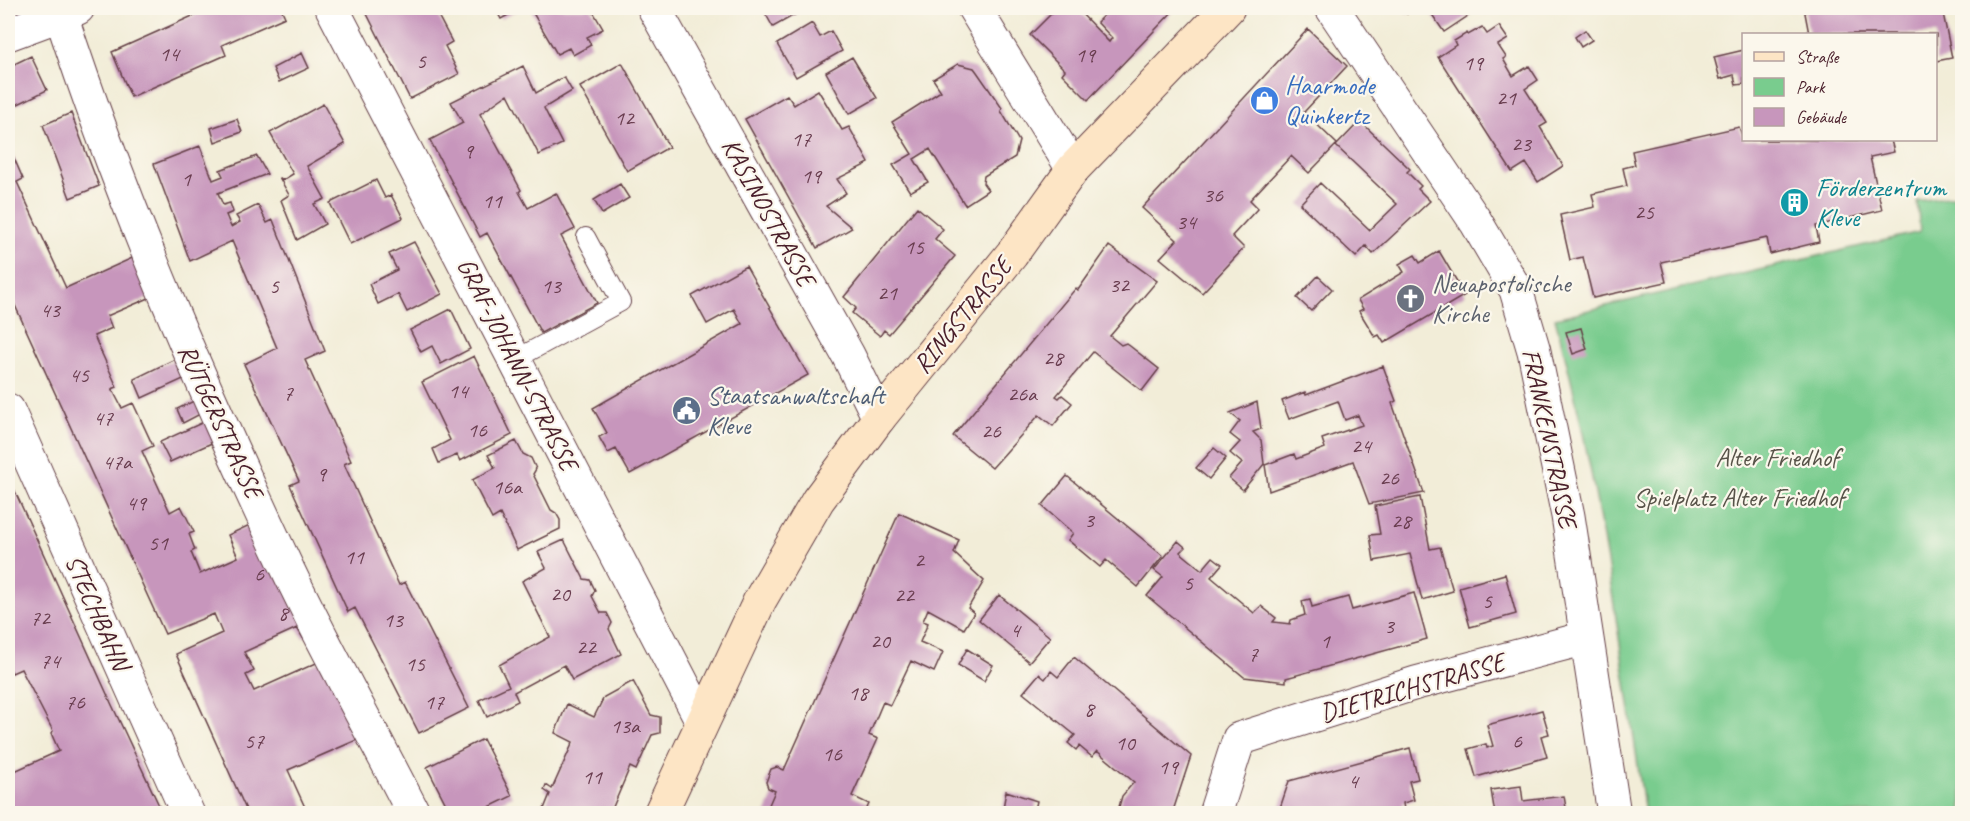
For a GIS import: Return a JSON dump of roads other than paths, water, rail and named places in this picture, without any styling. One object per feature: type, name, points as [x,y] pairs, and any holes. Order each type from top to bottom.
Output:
[{"type":"main road","name":"RINGSTRASSE","points":[[660,813],[702,721],[787,552],[818,500],[879,418],[1012,254],[1073,169],[1228,8]]},
{"type":"street","name":"GRAF-JOHANN-STRASSE","points":[[332,8],[702,721]]},
{"type":"street","name":"KASINOSTRASSE","points":[[654,8],[848,355],[879,418]]},
{"type":"street","points":[[974,8],[1073,169]]},
{"type":"street","name":"FRANKENSTRASSE","points":[[1332,8],[1476,222],[1515,290],[1534,351],[1568,516],[1614,813]]},
{"type":"street","points":[[8,34],[69,11]]},
{"type":"street","name":"RÜTGERSTRASSE","points":[[69,11],[87,96],[178,328],[290,574],[414,813]]},
{"type":"street","name":"STECHBAHN","points":[[8,410],[188,813]]},
{"type":"street","name":"DIETRICHSTRASSE","points":[[1215,813],[1239,739],[1416,683],[1586,638]]},
{"type":"lane","points":[[516,359],[621,302],[586,237]]},
{"type":"place","name":"Haarmode Quinkertz","points":[[1264,100]]},
{"type":"place","name":"Förderzentrum Kleve","points":[[1795,202]]},
{"type":"place","name":"Neuapostolische Kirche","points":[[1411,298]]},
{"type":"place","name":"Staatsanwaltschaft Kleve","points":[[686,410]]},
{"type":"park label","name":"Alter Friedhof","points":[[1777,457]]},
{"type":"park label","name":"Spielplatz Alter Friedhof","points":[[1739,497]]}]
